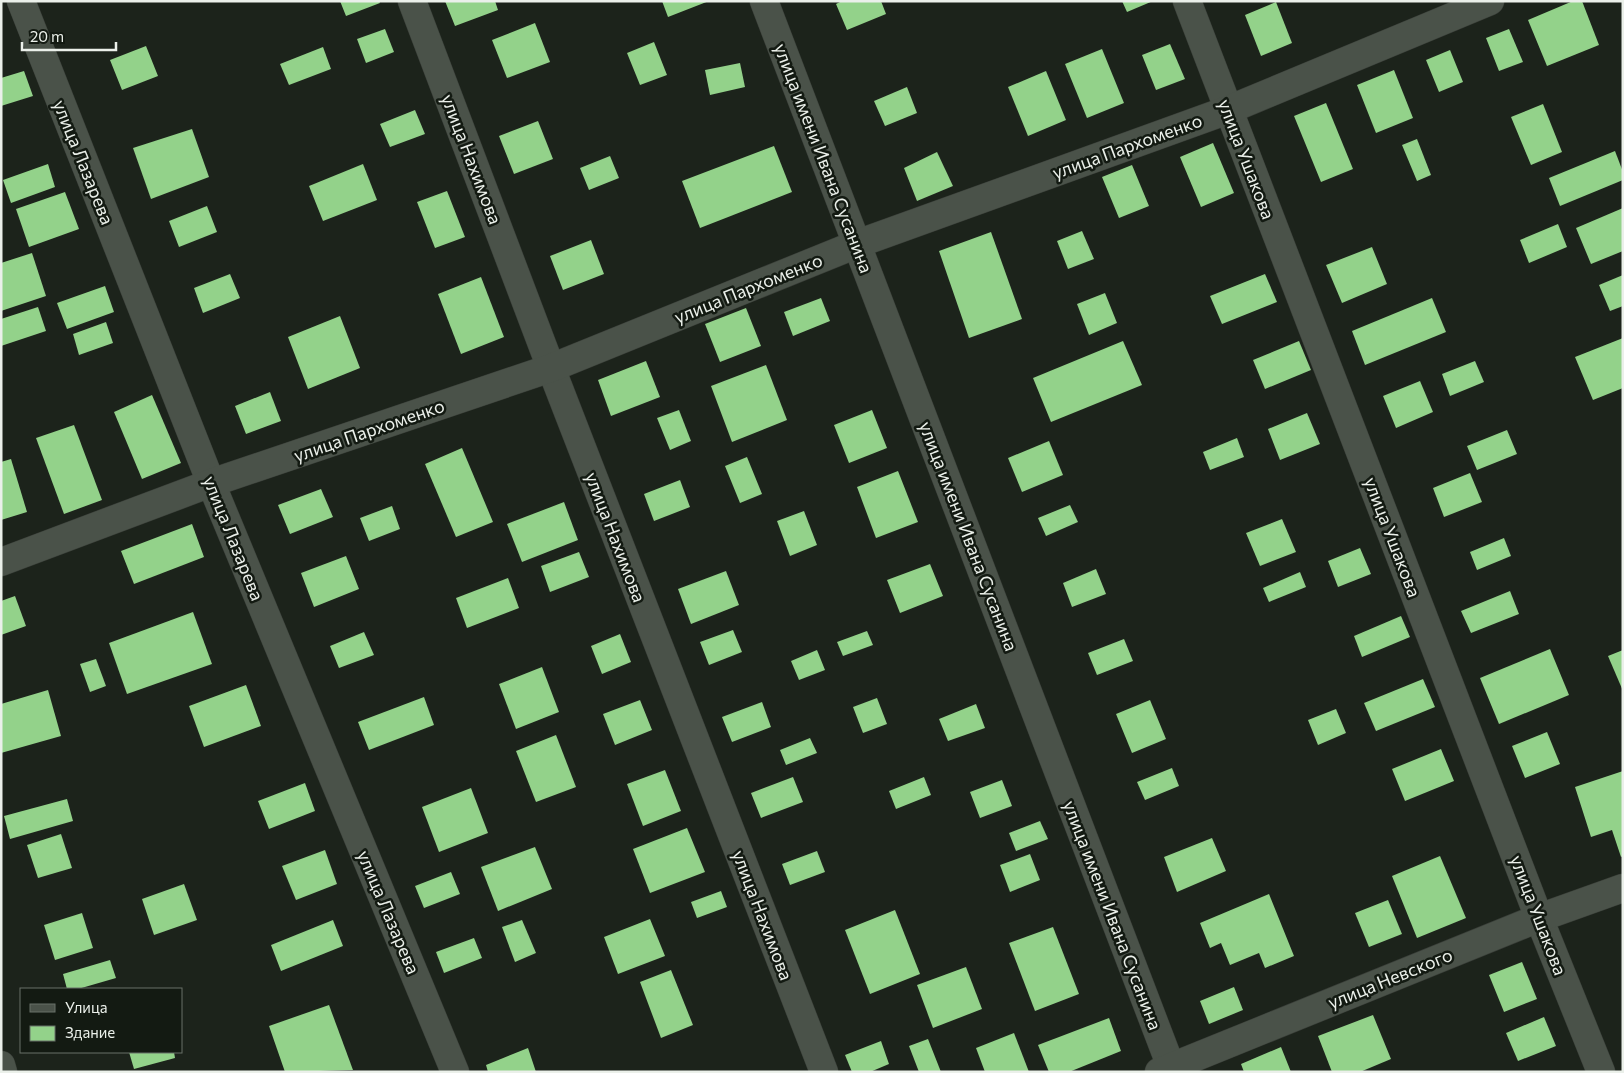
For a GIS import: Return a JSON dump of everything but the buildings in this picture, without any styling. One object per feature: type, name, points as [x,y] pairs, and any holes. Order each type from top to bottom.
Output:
[{"type":"street","name":"улица Лазарева","points":[[21,1],[211,484],[455,1072]]},
{"type":"street","name":"улица Нахимова","points":[[412,1],[551,368],[824,1072]]},
{"type":"street","name":"улица имени Ивана Сусанина","points":[[764,1],[1168,1070]]},
{"type":"street","name":"улица Ушакова","points":[[1187,1],[1539,918],[1601,1072]]},
{"type":"street","name":"улица Пархоменко","points":[[1,562],[211,484],[551,368],[857,244],[1228,110],[1490,1]]},
{"type":"street","name":"улица Невского","points":[[1168,1070],[1539,918],[1623,888]]},
{"type":"street","points":[[1,1065],[3,1072]]}]
